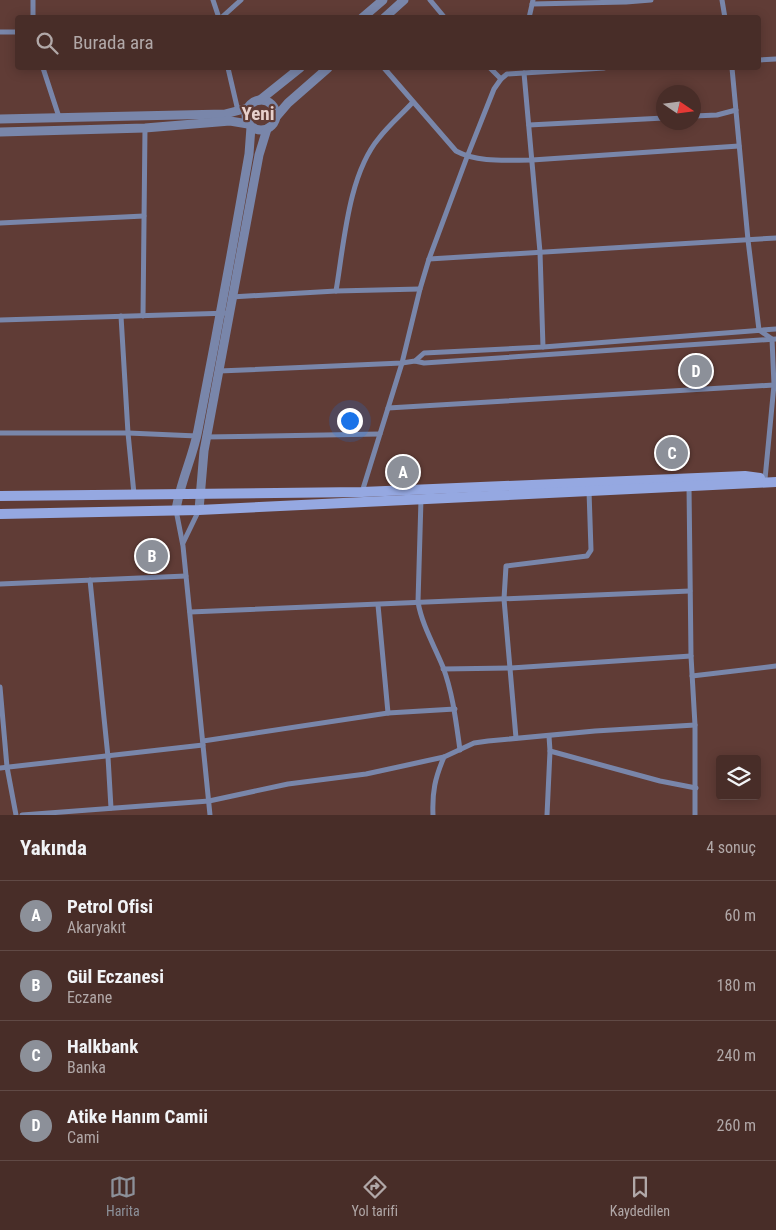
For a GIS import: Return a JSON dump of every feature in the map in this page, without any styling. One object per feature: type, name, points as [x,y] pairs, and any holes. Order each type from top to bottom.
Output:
[{"type":"main road","points":[[0,514],[199,510],[589,491],[745,476],[772,480]]},
{"type":"main road","points":[[0,496],[362,492],[688,482]]},
{"type":"street","points":[[33,0],[33,15]]},
{"type":"street","points":[[213,0],[219,15]]},
{"type":"street","points":[[224,15],[241,0]]},
{"type":"street","points":[[366,15],[383,0]]},
{"type":"street","points":[[387,15],[404,0]]},
{"type":"street","points":[[430,0],[442,15]]},
{"type":"street","points":[[530,15],[532,2],[626,2],[651,0]]},
{"type":"street","points":[[722,0],[724,15]]},
{"type":"street","points":[[0,32],[15,32]]},
{"type":"street","points":[[761,60],[776,59]]},
{"type":"street","points":[[44,70],[59,117]]},
{"type":"street","points":[[228,70],[238,111]]},
{"type":"street","points":[[0,119],[225,114],[248,108],[298,70]]},
{"type":"street","points":[[0,132],[145,128],[230,121],[262,130],[272,126],[276,117],[288,103],[326,70]]},
{"type":"street","points":[[386,70],[456,151],[467,156],[498,160],[532,160],[739,146]]},
{"type":"street","points":[[492,70],[501,79]]},
{"type":"street","points":[[362,492],[402,363],[429,260],[494,89],[510,70]]},
{"type":"street","points":[[507,74],[564,70]]},
{"type":"street","points":[[732,70],[748,240],[759,330]]},
{"type":"street","points":[[524,72],[540,252],[543,347]]},
{"type":"street","points":[[260,100],[271,104],[276,117]]},
{"type":"street","points":[[336,291],[352,195],[366,159],[378,138],[414,102]]},
{"type":"street","points":[[228,297],[249,154],[250,126],[246,119],[248,108]]},
{"type":"street","points":[[701,116],[717,115],[736,110]]},
{"type":"street","points":[[529,125],[656,118]]},
{"type":"street","points":[[144,316],[145,128]]},
{"type":"street","points":[[210,815],[183,544],[176,510],[179,494],[194,449],[259,155],[267,129]]},
{"type":"street","points":[[0,223],[144,216]]},
{"type":"street","points":[[429,260],[776,238]]},
{"type":"street","points":[[228,297],[420,289]]},
{"type":"street","points":[[0,320],[225,313]]},
{"type":"street","points":[[183,544],[199,510],[202,494],[207,437],[219,371],[225,313]]},
{"type":"street","points":[[121,316],[128,433],[134,494]]},
{"type":"street","points":[[415,361],[424,354],[776,329]]},
{"type":"street","points":[[759,330],[774,339]]},
{"type":"street","points":[[219,371],[415,361],[424,363],[774,339]]},
{"type":"street","points":[[772,480],[774,339]]},
{"type":"street","points":[[388,408],[774,385]]},
{"type":"street","points":[[0,433],[128,433],[207,437],[380,434]]},
{"type":"street","points":[[688,482],[691,656],[695,725],[695,815]]},
{"type":"street","points":[[516,738],[504,599],[506,566],[587,556],[591,550],[589,491]]},
{"type":"street","points":[[421,499],[418,602],[421,617],[443,668],[455,710],[460,750]]},
{"type":"street","points":[[0,584],[186,576]]},
{"type":"street","points":[[90,580],[108,756],[111,808]]},
{"type":"street","points":[[190,612],[690,591]]},
{"type":"street","points":[[378,605],[388,713]]},
{"type":"street","points":[[443,668],[511,668],[691,656]]},
{"type":"street","points":[[692,676],[776,666]]},
{"type":"street","points":[[0,687],[7,767],[16,815]]},
{"type":"street","points":[[0,768],[203,743],[388,713],[455,710]]},
{"type":"street","points":[[22,815],[209,801],[288,784],[366,774],[444,757],[474,743],[516,738],[695,725]]},
{"type":"street","points":[[547,815],[549,736]]},
{"type":"street","points":[[550,751],[660,781],[696,788]]},
{"type":"street","points":[[433,815],[432,798],[435,777],[444,757]]},
{"type":"place","name":"Atike Hanım Camii","points":[[696,371]]},
{"type":"place","name":"Halkbank","points":[[672,453]]},
{"type":"place","name":"Petrol Ofisi","points":[[403,472]]},
{"type":"place","name":"Gül Eczanesi","points":[[152,556]]},
{"type":"district","name":"Yeni","points":[[258,113]]}]
